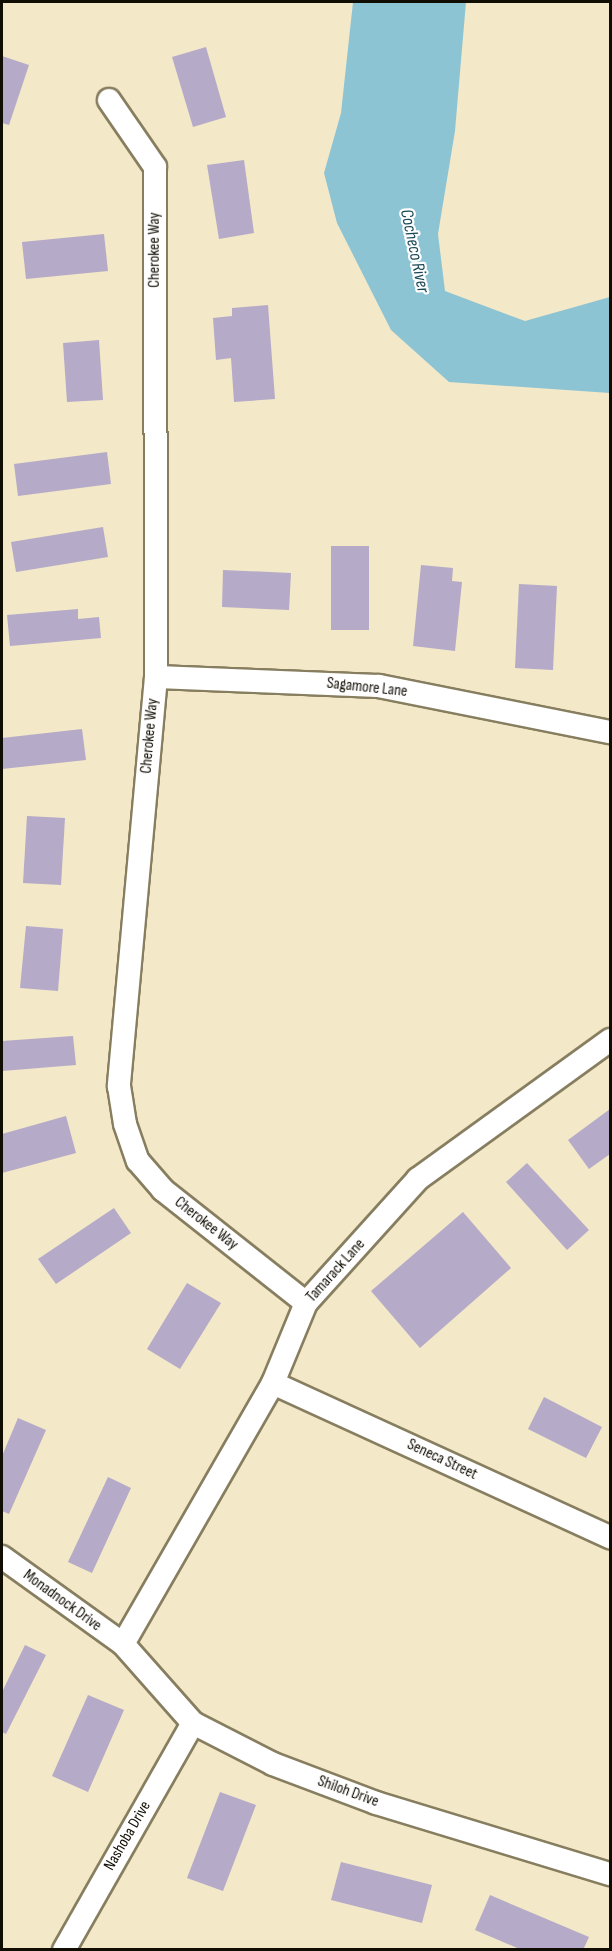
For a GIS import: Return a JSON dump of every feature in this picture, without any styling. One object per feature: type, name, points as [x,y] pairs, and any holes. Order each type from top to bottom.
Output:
[{"type":"street","name":"Cherokee Way","points":[[109,100],[155,167],[156,677],[119,1086],[124,1124],[138,1161],[163,1190],[306,1303]]},
{"type":"street","name":"Sagamore Lane","points":[[156,677],[379,686],[610,732]]},
{"type":"street","name":"Tamarack Lane","points":[[123,1644],[273,1383],[306,1303],[418,1179],[610,1040]]},
{"type":"street","name":"Seneca Street","points":[[273,1383],[610,1537]]},
{"type":"street","name":"Monadnock Drive","points":[[2,1557],[123,1644]]},
{"type":"street","name":"Shiloh Drive","points":[[123,1644],[193,1723],[273,1764],[376,1803],[610,1874]]},
{"type":"street","name":"Nashoba Drive","points":[[64,1950],[193,1723]]},
{"type":"water","name":"Cocheco River","points":[[353,2],[466,2],[455,131],[438,234],[445,291],[525,321],[610,297],[610,393],[449,382],[391,330],[337,223],[324,173],[341,113]]},
{"type":"building","points":[[206,47],[226,117],[193,127],[172,57]]},
{"type":"building","points":[[2,56],[29,65],[9,125],[2,123]]},
{"type":"building","points":[[244,160],[254,233],[219,239],[207,165]]},
{"type":"building","points":[[104,234],[108,271],[26,279],[22,242]]},
{"type":"building","points":[[268,305],[275,399],[234,402],[231,358],[216,360],[213,318],[232,316],[232,308]]},
{"type":"building","points":[[99,340],[103,400],[67,402],[63,343]]},
{"type":"building","points":[[107,452],[111,484],[18,496],[14,464]]},
{"type":"building","points":[[103,527],[108,557],[16,572],[11,542]]},
{"type":"building","points":[[331,546],[369,546],[369,630],[331,630]]},
{"type":"building","points":[[421,565],[453,568],[452,581],[462,582],[455,651],[413,646]]},
{"type":"building","points":[[223,570],[291,573],[289,610],[222,607]]},
{"type":"building","points":[[519,584],[557,586],[553,670],[515,668]]},
{"type":"building","points":[[78,609],[78,619],[99,617],[101,638],[10,646],[7,615]]},
{"type":"building","points":[[82,729],[86,760],[2,769],[2,738]]},
{"type":"building","points":[[27,816],[65,818],[61,885],[23,883]]},
{"type":"building","points":[[26,926],[63,929],[58,991],[20,988]]},
{"type":"building","points":[[73,1036],[76,1065],[2,1071],[2,1041]]},
{"type":"building","points":[[610,1109],[610,1154],[589,1169],[568,1140]]},
{"type":"building","points":[[66,1116],[76,1153],[2,1173],[2,1134]]},
{"type":"building","points":[[527,1163],[589,1230],[567,1250],[506,1182]]},
{"type":"building","points":[[114,1208],[131,1233],[56,1284],[38,1259]]},
{"type":"building","points":[[463,1212],[511,1268],[420,1348],[371,1291]]},
{"type":"building","points":[[187,1283],[221,1303],[180,1369],[147,1349]]},
{"type":"building","points":[[544,1397],[602,1427],[586,1458],[528,1429]]},
{"type":"building","points":[[18,1418],[46,1430],[9,1514],[2,1511],[2,1456]]},
{"type":"building","points":[[108,1477],[131,1488],[92,1573],[68,1562]]},
{"type":"building","points":[[25,1645],[46,1655],[6,1734],[2,1732],[2,1692]]},
{"type":"building","points":[[88,1695],[124,1710],[88,1792],[52,1776]]},
{"type":"building","points":[[220,1792],[256,1805],[223,1891],[187,1878]]},
{"type":"building","points":[[341,1862],[432,1885],[422,1923],[331,1900]]},
{"type":"building","points":[[490,1895],[589,1937],[583,1950],[522,1950],[475,1930]]}]
